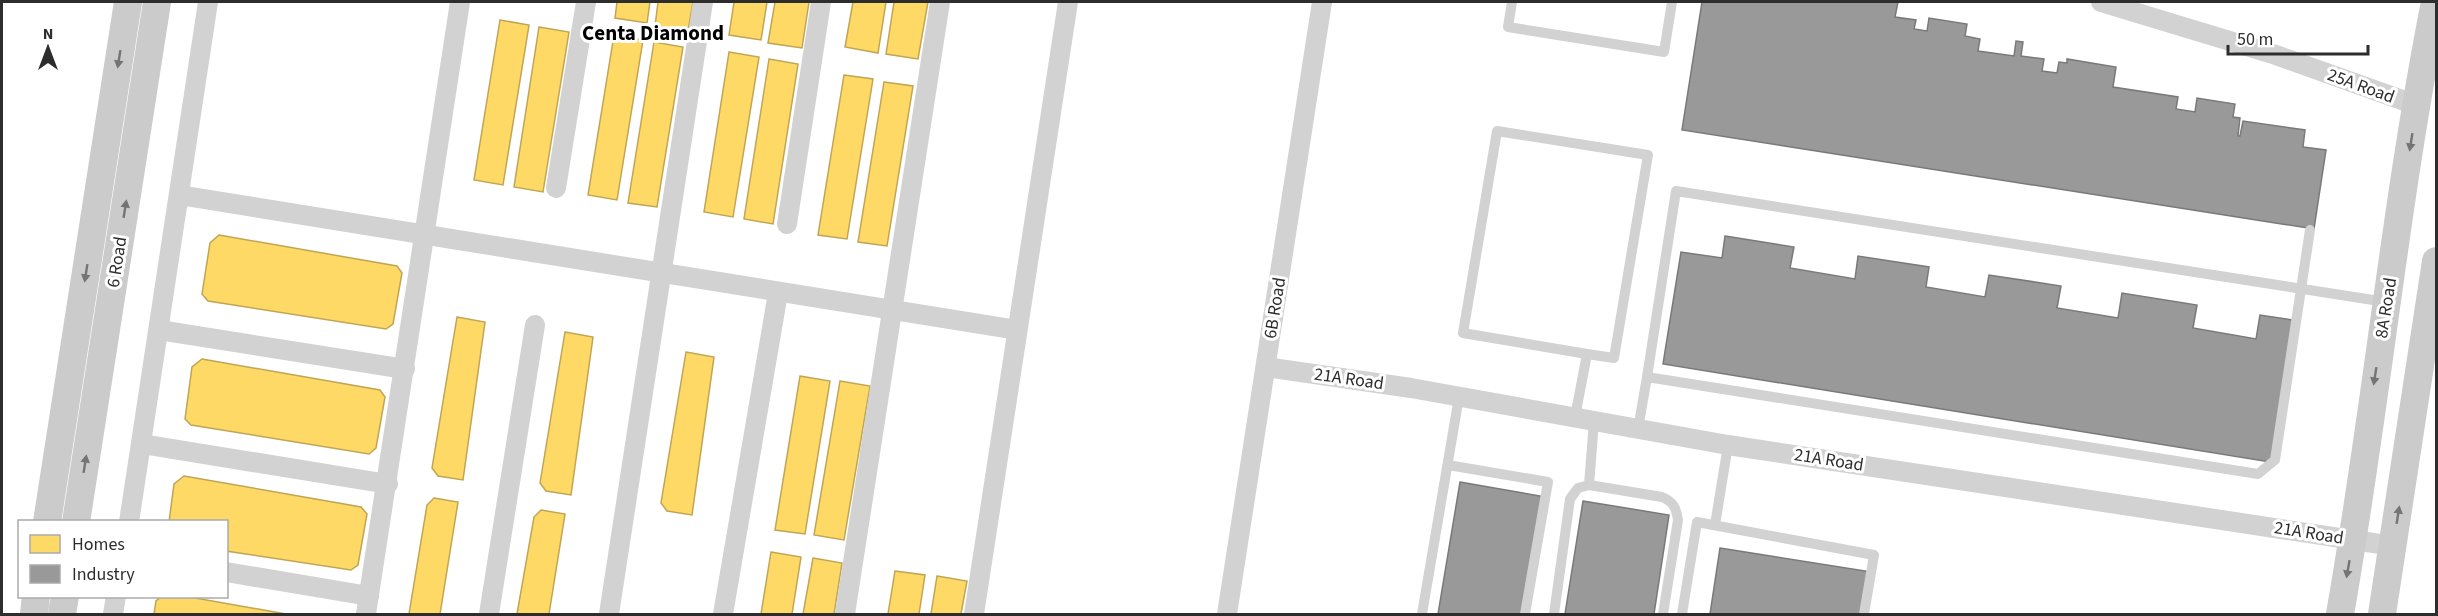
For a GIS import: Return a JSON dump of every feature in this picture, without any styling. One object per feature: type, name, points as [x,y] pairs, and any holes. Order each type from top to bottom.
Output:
[{"type":"main road","name":"6 Road","points":[[47,520],[128,2]]},
{"type":"main road","name":"6 Road","points":[[76,520],[157,2]]},
{"type":"main road","name":"8A Road","points":[[2340,615],[2354,540],[2416,105],[2435,2]]},
{"type":"main road","points":[[2382,615],[2436,261]]},
{"type":"main road","points":[[34,615],[36,598]]},
{"type":"main road","points":[[62,615],[65,598]]},
{"type":"street","points":[[129,520],[208,2]]},
{"type":"street","points":[[228,572],[367,605],[388,484],[423,236],[460,2]]},
{"type":"street","points":[[556,188],[586,2]]},
{"type":"street","points":[[609,615],[703,2]]},
{"type":"street","points":[[787,224],[821,2]]},
{"type":"street","points":[[844,615],[940,2]]},
{"type":"street","points":[[974,615],[1068,2]]},
{"type":"street","name":"6B Road","points":[[1227,615],[1322,2]]},
{"type":"street","name":"25A Road","points":[[2101,2],[2276,55],[2416,105]]},
{"type":"street","points":[[179,195],[892,312],[1017,330]]},
{"type":"street","points":[[723,615],[778,293]]},
{"type":"street","points":[[489,615],[535,325]]},
{"type":"street","points":[[159,330],[405,369]]},
{"type":"street","name":"21A Road","points":[[1266,367],[1459,397],[1728,445],[2393,546]]},
{"type":"street","points":[[142,444],[388,484]]},
{"type":"street","points":[[113,615],[116,598]]},
{"type":"lane","points":[[1512,2],[1508,27],[1664,52],[1672,2]]},
{"type":"lane","points":[[1497,130],[1648,155],[1614,358],[1587,354],[1463,333],[1497,130]]},
{"type":"lane","points":[[1638,429],[1676,191],[2387,302]]},
{"type":"lane","points":[[1647,377],[2258,474],[2275,460],[2310,230]]},
{"type":"lane","points":[[1575,417],[1587,354]]},
{"type":"lane","points":[[1422,615],[1459,397]]},
{"type":"lane","points":[[1589,485],[1594,421]]},
{"type":"lane","points":[[1715,525],[1728,445]]},
{"type":"lane","points":[[1448,465],[1548,482],[1525,615]]},
{"type":"lane","points":[[1554,615],[1570,499],[1578,488],[1589,485],[1662,497],[1672,501],[1676,509],[1677,520],[1662,615]]},
{"type":"lane","points":[[1682,615],[1697,522],[1874,555],[1864,615]]},
{"type":"building: Homes","points":[[617,2],[650,2],[647,23],[615,18]]},
{"type":"building: Homes","points":[[658,2],[693,2],[688,31],[655,26]]},
{"type":"building: Homes","points":[[734,2],[767,2],[761,40],[729,35]]},
{"type":"building: Homes","points":[[775,2],[809,2],[802,48],[768,43]]},
{"type":"building: Homes","points":[[853,2],[886,2],[878,53],[845,47]]},
{"type":"building: Homes","points":[[894,2],[928,2],[918,59],[886,54]]},
{"type":"building: Homes","points":[[500,20],[529,25],[503,185],[474,180]]},
{"type":"building: Homes","points":[[539,27],[569,32],[543,192],[514,187]]},
{"type":"building: Homes","points":[[614,35],[643,40],[617,200],[588,195]]},
{"type":"building: Homes","points":[[654,42],[683,47],[657,207],[628,203]]},
{"type":"building: Homes","points":[[729,52],[759,57],[733,217],[704,212]]},
{"type":"building: Homes","points":[[769,59],[798,64],[773,224],[744,219]]},
{"type":"building: Homes","points":[[844,75],[873,79],[847,239],[818,235]]},
{"type":"building: Homes","points":[[884,82],[913,86],[887,246],[858,242]]},
{"type":"building: Homes","points":[[219,235],[397,266],[402,273],[393,324],[386,329],[208,301],[202,294],[210,243]]},
{"type":"building: Homes","points":[[457,317],[485,322],[463,480],[438,476],[432,468]]},
{"type":"building: Homes","points":[[565,332],[593,337],[571,495],[546,491],[540,483]]},
{"type":"building: Homes","points":[[686,352],[714,357],[692,515],[667,511],[661,503]]},
{"type":"building: Homes","points":[[202,359],[380,390],[385,397],[376,448],[369,454],[191,425],[185,419],[192,367]]},
{"type":"building: Homes","points":[[800,376],[830,381],[805,534],[775,530]]},
{"type":"building: Homes","points":[[840,381],[870,386],[844,540],[814,535]]},
{"type":"building: Homes","points":[[184,476],[361,507],[367,514],[358,565],[351,570],[228,551],[228,520],[169,520],[174,484]]},
{"type":"building: Homes","points":[[434,498],[458,502],[440,614],[409,614],[427,505]]},
{"type":"building: Homes","points":[[541,510],[565,514],[549,614],[517,614],[534,517]]},
{"type":"building: Homes","points":[[771,552],[801,557],[792,614],[761,614]]},
{"type":"building: Homes","points":[[813,558],[842,563],[834,614],[803,614]]},
{"type":"building: Homes","points":[[895,571],[925,575],[919,614],[888,614]]},
{"type":"building: Homes","points":[[937,576],[967,581],[961,614],[931,614]]},
{"type":"building: Homes","points":[[160,598],[195,598],[286,614],[154,614],[156,601]]},
{"type":"building: Industry","points":[[1702,2],[1898,2],[1895,17],[1916,20],[1914,29],[1927,31],[1929,18],[1967,24],[1965,36],[1980,39],[1978,51],[2014,56],[2016,41],[2023,42],[2021,56],[2044,59],[2042,71],[2057,73],[2059,62],[2067,63],[2067,59],[2116,67],[2113,87],[2178,97],[2176,109],[2195,112],[2197,98],[2235,104],[2233,117],[2240,118],[2238,136],[2240,136],[2243,121],[2305,130],[2303,147],[2326,150],[2314,229],[1682,130]]},
{"type":"building: Industry","points":[[1725,236],[1794,247],[1790,268],[1855,279],[1858,256],[1929,267],[1926,287],[1985,297],[1989,275],[2061,286],[2057,308],[2118,318],[2122,293],[2197,305],[2193,328],[2256,339],[2260,315],[2299,321],[2276,463],[1663,364],[1681,252],[1722,258]]},
{"type":"building: Industry","points":[[1460,482],[1546,497],[1527,614],[1438,614]]},
{"type":"building: Industry","points":[[1583,501],[1669,515],[1654,614],[1565,614]]},
{"type":"building: Industry","points":[[1720,548],[1872,572],[1865,614],[1710,614]]},
{"type":"district","name":"Centa Diamond","points":[[653,33]]}]
